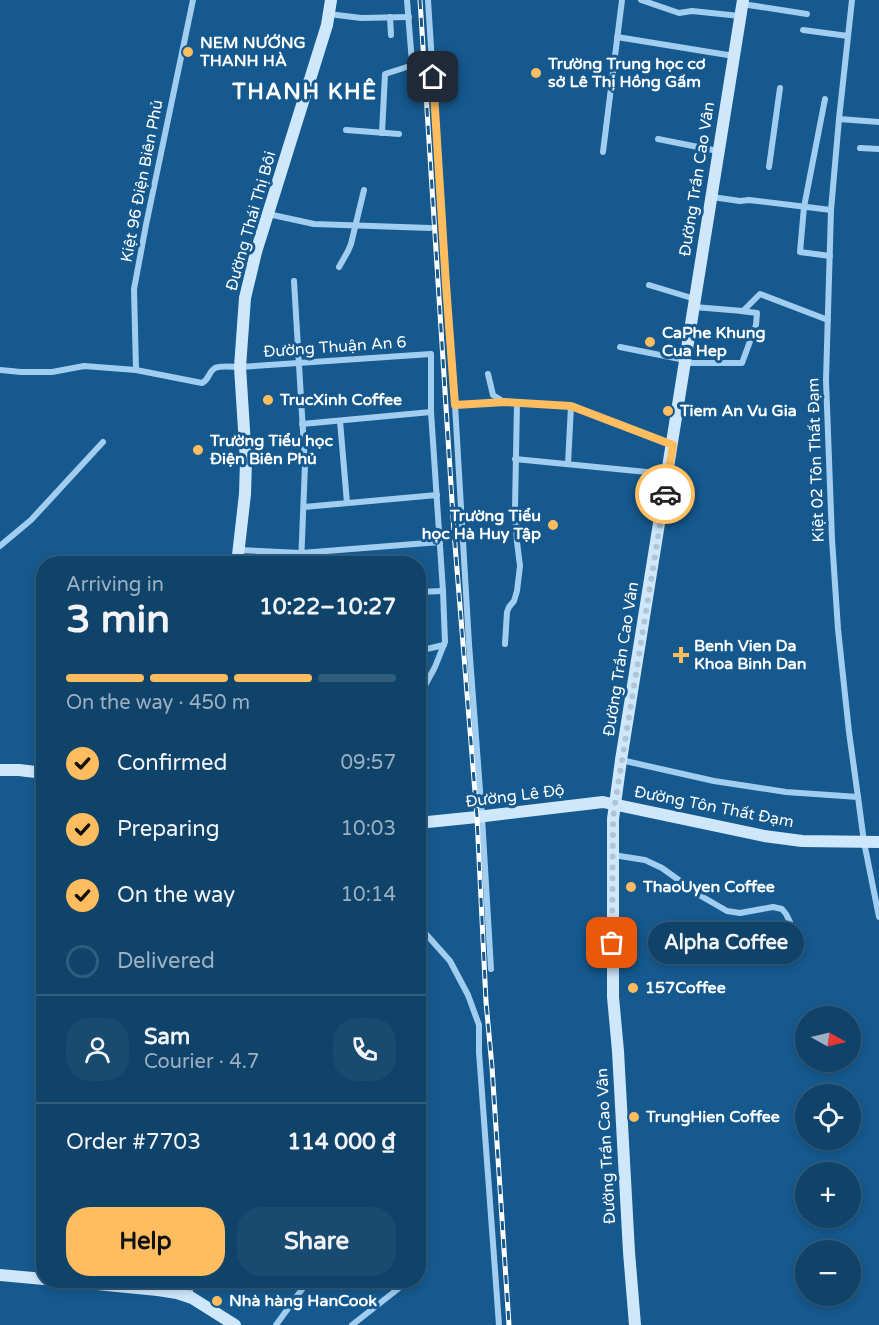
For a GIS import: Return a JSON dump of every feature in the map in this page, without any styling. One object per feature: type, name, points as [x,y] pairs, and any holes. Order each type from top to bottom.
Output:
[{"type":"main road","name":"Đường Thái Thị Bôi","points":[[238,556],[245,494],[246,461],[240,367],[246,298],[250,275],[268,214],[327,25],[331,0]]},
{"type":"main road","name":"Đường Trần Cao Vân","points":[[635,1325],[613,997],[615,804],[742,7]]},
{"type":"main road","points":[[0,770],[36,772]]},
{"type":"main road","name":"Đường Lê Độ","points":[[426,823],[603,802],[615,804]]},
{"type":"main road","name":"Đường Tôn Thất Đạm","points":[[615,804],[764,836],[802,841],[879,842]]},
{"type":"main road","points":[[0,1275],[36,1278]]},
{"type":"main road","points":[[138,1288],[192,1298],[235,1325]]},
{"type":"street","name":"Kiệt 96 Điện Biên Phủ","points":[[136,370],[134,288],[193,0]]},
{"type":"street","points":[[382,133],[385,74],[410,66],[412,63],[407,0]]},
{"type":"street","points":[[428,0],[491,969]]},
{"type":"street","points":[[603,152],[622,0]]},
{"type":"street","points":[[641,0],[678,13],[742,7],[807,14]]},
{"type":"street","name":"Kiệt 02 Tôn Thất Đạm","points":[[852,0],[831,210],[826,380],[838,629],[864,842],[879,917]]},
{"type":"street","points":[[329,14],[360,18],[409,17]]},
{"type":"street","points":[[390,17],[391,35]]},
{"type":"street","points":[[803,30],[848,36]]},
{"type":"street","points":[[617,37],[734,56]]},
{"type":"street","points":[[769,167],[780,88]]},
{"type":"street","points":[[825,99],[804,207],[800,252],[830,256]]},
{"type":"street","points":[[839,119],[879,122]]},
{"type":"street","points":[[346,130],[399,134]]},
{"type":"street","points":[[658,139],[718,151]]},
{"type":"street","points":[[860,148],[879,149]]},
{"type":"street","points":[[339,267],[348,251],[364,190]]},
{"type":"street","points":[[711,197],[831,210]]},
{"type":"street","points":[[268,214],[314,224],[430,228]]},
{"type":"street","points":[[294,281],[304,465],[301,553]]},
{"type":"street","points":[[620,347],[685,362],[742,363],[756,325],[757,313],[695,303],[649,285]]},
{"type":"street","points":[[741,311],[760,294],[828,320]]},
{"type":"street","name":"Đường Thuận An 6","points":[[136,370],[202,383],[217,367],[431,354],[431,412]]},
{"type":"street","points":[[0,370],[52,372],[84,366],[136,370]]},
{"type":"street","points":[[488,374],[493,395],[505,402]]},
{"type":"street","points":[[455,405],[505,402],[571,406],[673,445]]},
{"type":"street","points":[[505,644],[507,612],[517,591],[520,566],[515,508],[517,403]]},
{"type":"street","points":[[567,464],[571,406]]},
{"type":"street","points":[[302,424],[431,412],[445,621],[444,645],[426,684]]},
{"type":"street","points":[[340,421],[347,503]]},
{"type":"street","points":[[0,546],[31,520],[104,442]]},
{"type":"street","points":[[515,459],[668,474]]},
{"type":"street","points":[[304,507],[437,495]]},
{"type":"street","points":[[238,550],[301,553],[440,542]]},
{"type":"street","points":[[426,592],[443,591]]},
{"type":"street","points":[[426,650],[444,645]]},
{"type":"street","points":[[621,760],[714,781],[786,792],[858,797]]},
{"type":"street","points":[[613,854],[645,860],[662,867],[701,896],[727,911],[740,913],[773,908],[782,909],[790,922]]},
{"type":"street","points":[[426,934],[450,961],[468,995],[479,1025],[498,1325]]},
{"type":"street","points":[[189,1288],[192,1298]]},
{"type":"street","points":[[276,1325],[303,1288]]},
{"type":"street","points":[[352,1325],[399,1288]]},
{"type":"railway","points":[[420,0],[454,532],[477,817],[486,1002],[509,1325]]},
{"type":"way so far","points":[[612,943],[613,819],[665,494]]},
{"type":"place","name":"NEM NƯỚNG THANH HÀ","points":[[188,52]]},
{"type":"place","name":"Trường Trung học cơ sở Lê Thị Hồng Gấm","points":[[536,73]]},
{"type":"place","name":"CaPhe Khung Cua Hep","points":[[650,342]]},
{"type":"place","name":"TrucXinh Coffee","points":[[268,400]]},
{"type":"place","name":"Tiem An Vu Gia","points":[[668,411]]},
{"type":"place","name":"Trường Tiểu học Điện Biên Phủ","points":[[198,450]]},
{"type":"place","name":"Trường Tiểu học Hà Huy Tập","points":[[553,525]]},
{"type":"place","name":"Benh Vien Da Khoa Binh Dan","points":[[681,655]]},
{"type":"place","name":"ThaoUyen Coffee","points":[[631,887]]},
{"type":"place","name":"Alpha Coffee","points":[[612,943]]},
{"type":"place","name":"157Coffee","points":[[633,988]]},
{"type":"place","name":"TrungHien Coffee","points":[[634,1117]]},
{"type":"place","name":"Nhà hàng HanCook","points":[[217,1301]]},
{"type":"district","name":"THANH KHÊ","points":[[305,92]]},
{"type":"route","points":[[433,77],[455,405],[505,402],[571,406],[673,445],[665,494]]}]
